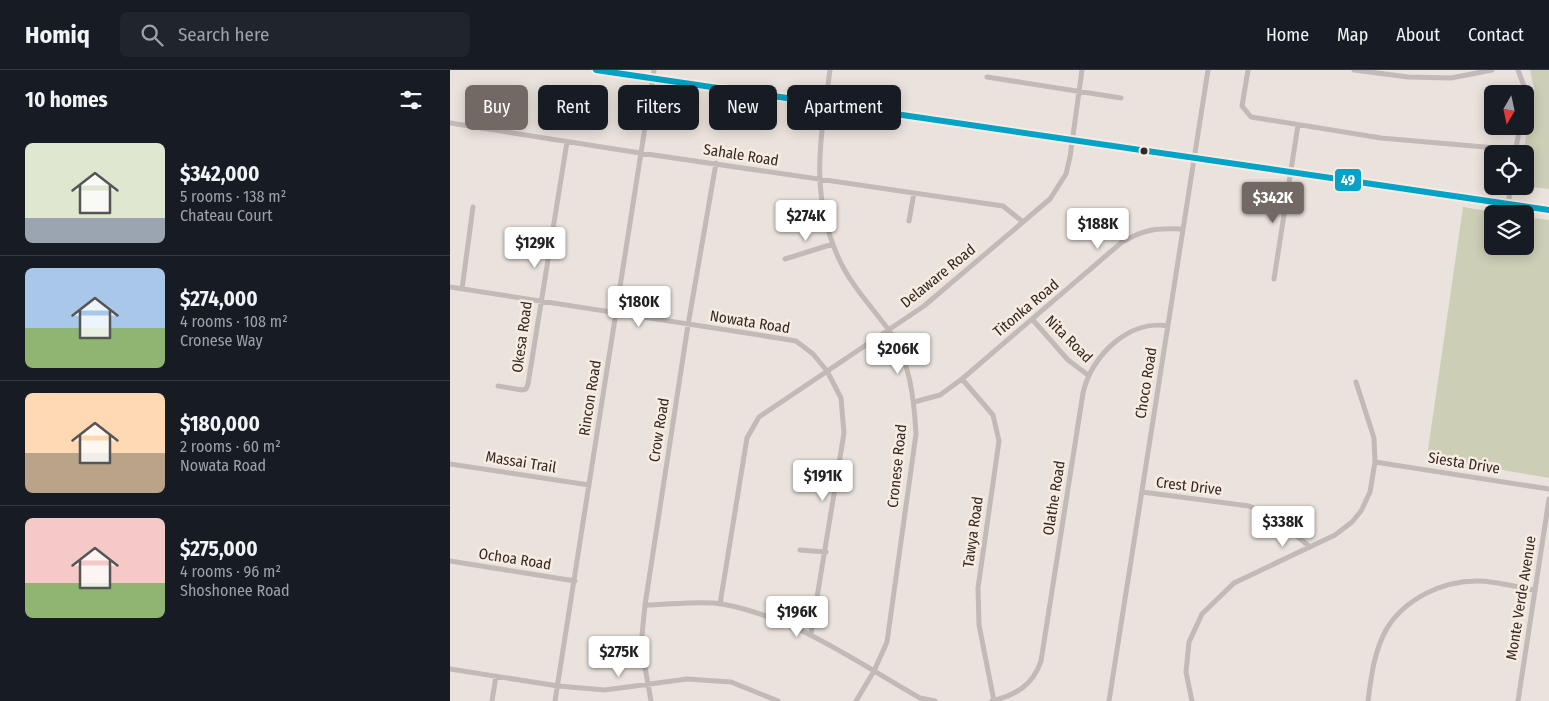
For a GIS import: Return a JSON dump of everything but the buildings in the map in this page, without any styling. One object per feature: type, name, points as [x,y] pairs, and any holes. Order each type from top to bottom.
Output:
[{"type":"main road","points":[[596,70],[787,98]]},
{"type":"main road","points":[[901,115],[1549,210]]},
{"type":"street","name":"Rincon Road","points":[[556,701],[654,70]]},
{"type":"street","name":"Cronese Road","points":[[828,85],[830,70]]},
{"type":"street","name":"Delaware Road","points":[[720,604],[746,438],[759,417],[890,331],[924,306],[1050,199],[1066,174],[1073,140],[1082,70]]},
{"type":"street","name":"Choco Road","points":[[1109,701],[1208,70]]},
{"type":"street","points":[[1248,70],[1242,106],[1251,117],[1381,138],[1484,147]]},
{"type":"street","points":[[1354,70],[1408,77],[1442,78],[1492,70]]},
{"type":"street","points":[[1518,70],[1524,85]]},
{"type":"street","points":[[987,77],[1121,98]]},
{"type":"street","name":"Sahale Road","points":[[450,123],[1003,206],[1023,222]]},
{"type":"street","points":[[1274,279],[1298,125]]},
{"type":"street","name":"Cronese Road","points":[[821,130],[818,152],[819,179],[824,213],[833,244],[857,290],[890,331],[905,359],[914,402],[916,434],[887,642],[874,671],[856,701]]},
{"type":"street","name":"Okesa Road","points":[[498,386],[526,389],[567,142]]},
{"type":"street","name":"Crow Road","points":[[651,701],[641,645],[645,605],[688,325],[716,163]]},
{"type":"street","points":[[909,221],[914,193]]},
{"type":"street","points":[[1508,204],[1510,195]]},
{"type":"street","points":[[462,289],[473,207]]},
{"type":"street","name":"Titonka Road","points":[[914,402],[940,395],[962,379],[1122,242],[1140,232],[1156,228],[1183,229]]},
{"type":"street","points":[[785,259],[833,244]]},
{"type":"street","name":"Nowata Road","points":[[450,287],[796,342],[813,354],[827,372],[841,398],[844,433],[826,552],[811,634]]},
{"type":"street","name":"Nita Road","points":[[1032,319],[1068,360],[1088,375]]},
{"type":"street","name":"Olathe Road","points":[[994,701],[1025,688],[1034,676],[1041,661],[1083,393],[1088,375],[1104,354],[1133,330],[1153,324],[1168,326]]},
{"type":"street","name":"Tawya Road","points":[[962,379],[993,415],[999,441],[978,588],[979,625],[994,701]]},
{"type":"street","points":[[1192,701],[1186,672],[1189,642],[1202,614],[1234,583],[1335,535],[1352,522],[1361,511],[1370,492],[1375,462],[1374,438],[1356,382]]},
{"type":"street","name":"Siesta Drive","points":[[1375,462],[1549,489]]},
{"type":"street","name":"Massai Trail","points":[[450,464],[589,485]]},
{"type":"street","points":[[814,470],[837,475]]},
{"type":"street","name":"Crest Drive","points":[[1142,492],[1249,506],[1274,517],[1310,547]]},
{"type":"street","name":"Monte Verde Avenue","points":[[1518,701],[1549,498]]},
{"type":"street","points":[[800,550],[826,552]]},
{"type":"street","name":"Ochoa Road","points":[[450,561],[575,581]]},
{"type":"street","points":[[1368,701],[1374,662],[1386,630],[1413,600],[1447,584],[1478,581],[1534,590]]},
{"type":"street","points":[[645,605],[720,604],[768,616],[811,634],[920,698],[935,701]]},
{"type":"street","points":[[450,669],[558,686],[605,690],[687,679],[731,682],[778,701]]},
{"type":"street","points":[[492,701],[496,676]]},
{"type":"green space","points":[[1530,70],[1549,70],[1549,189],[1534,187],[1534,145],[1524,145],[1526,135],[1534,135],[1533,85]]},
{"type":"green space","points":[[1463,207],[1484,210],[1484,255],[1534,255],[1534,218],[1549,220],[1549,478],[1427,457]]},
{"type":"transit line","name":"49","points":[[596,70],[1549,210]]}]
